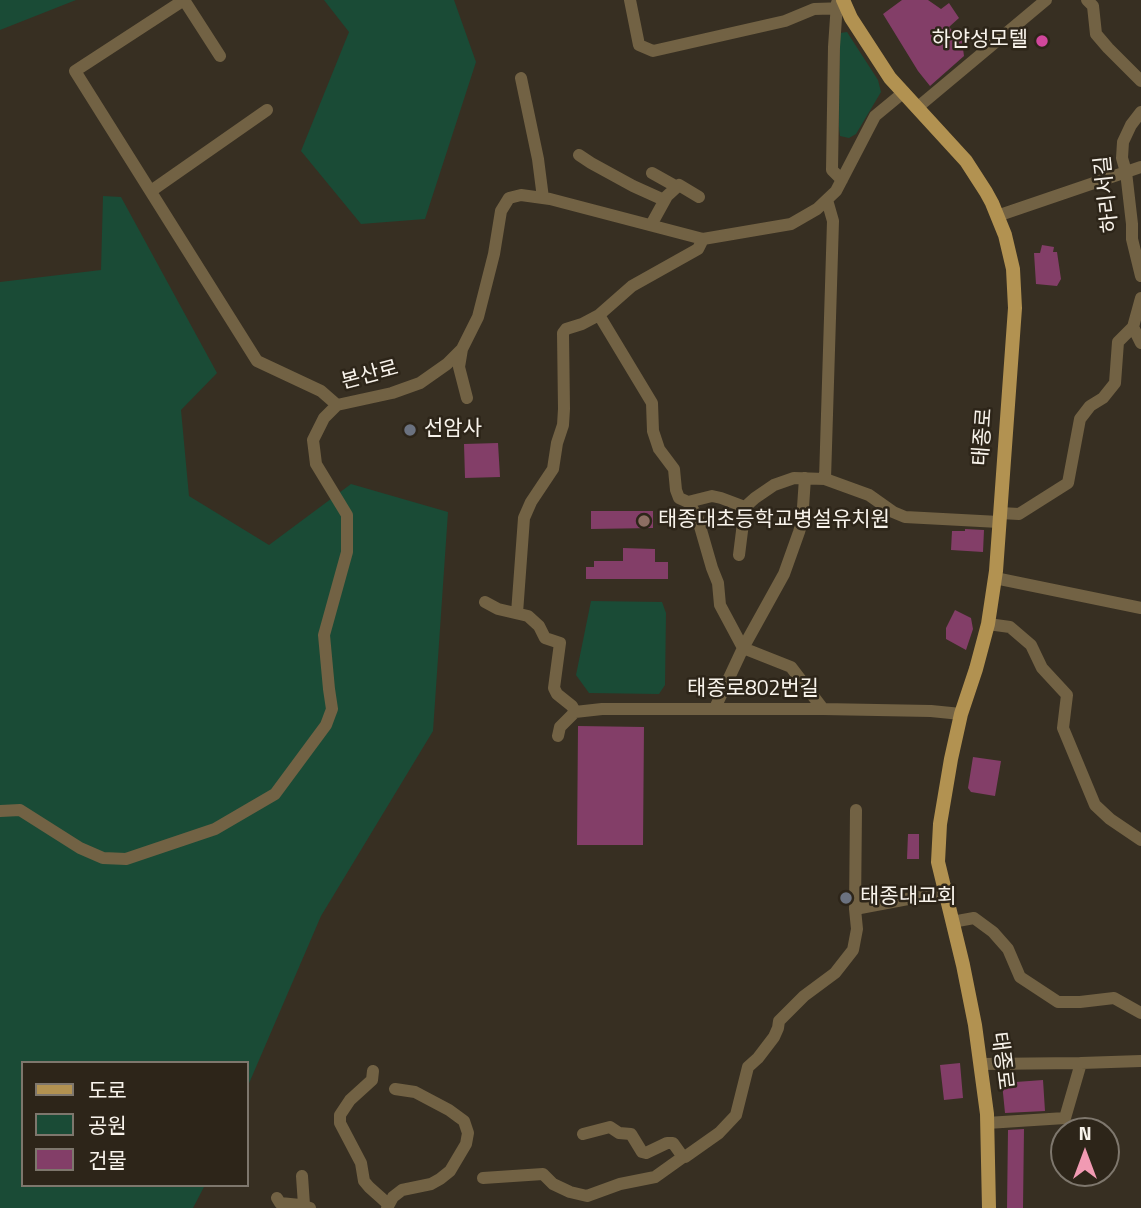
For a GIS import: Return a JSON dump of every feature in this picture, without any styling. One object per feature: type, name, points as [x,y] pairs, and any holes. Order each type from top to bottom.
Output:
[{"type":"main road","name":"태종로","points":[[841,4],[890,78],[966,161],[998,216],[1013,269],[1015,308],[995,578],[988,624],[961,714],[951,759],[940,824],[938,862],[968,989],[981,1065],[987,1123],[989,1208]]},
{"type":"street","points":[[220,56],[184,0],[75,71],[257,361],[321,391],[337,405]]},
{"type":"street","points":[[630,0],[639,45],[653,51],[785,21],[814,9],[841,4],[834,47],[832,170],[842,180]]},
{"type":"street","points":[[918,107],[1046,0]]},
{"type":"street","points":[[1087,0],[1093,6],[1096,34],[1141,80]]},
{"type":"street","points":[[521,78],[538,159],[543,198]]},
{"type":"street","name":"본산로","points":[[0,811],[20,810],[80,848],[103,858],[126,859],[215,829],[275,794],[326,725],[332,709],[324,635],[347,552],[347,515],[316,464],[313,440],[324,418],[337,405],[392,393],[420,383],[447,364],[462,349],[478,317],[494,254],[501,211],[509,198],[521,195],[543,198],[703,239],[791,224],[817,209],[836,191],[875,116],[904,92]]},
{"type":"street","points":[[150,191],[267,110]]},
{"type":"street","name":"하리서길","points":[[1141,112],[1123,142],[1122,158],[1126,172],[1132,239],[1141,276]]},
{"type":"street","points":[[579,155],[633,186],[664,200]]},
{"type":"street","points":[[998,216],[1141,167]]},
{"type":"street","points":[[652,173],[699,197]]},
{"type":"street","points":[[651,225],[664,200],[677,187]]},
{"type":"street","points":[[825,479],[833,220],[827,200]]},
{"type":"street","points":[[517,613],[524,518],[531,502],[553,469],[563,425],[563,333],[566,329],[599,315],[632,286],[698,249],[703,239]]},
{"type":"street","points":[[739,555],[745,507],[774,485],[794,478],[825,479],[869,495],[905,517],[999,517],[1019,514],[1068,483],[1080,419],[1115,383],[1118,342],[1133,327],[1141,298]]},
{"type":"street","points":[[599,315],[652,403],[653,431],[659,449],[674,469],[676,490],[697,516],[718,583],[720,604],[743,648],[791,667],[823,709]]},
{"type":"street","points":[[1133,327],[1141,343]]},
{"type":"street","points":[[462,349],[459,367],[467,398]]},
{"type":"street","points":[[715,708],[743,648],[784,573],[802,522],[805,478]]},
{"type":"street","points":[[684,500],[712,496],[745,507]]},
{"type":"street","points":[[995,578],[1141,608]]},
{"type":"street","points":[[485,602],[498,609],[528,616],[539,626],[545,638],[560,643],[554,688],[575,712],[560,727],[558,736]]},
{"type":"street","points":[[988,624],[1010,627],[1031,645],[1042,668],[1067,695],[1063,728],[1095,805],[1141,840]]},
{"type":"street","name":"태종로802번길","points":[[575,712],[603,709],[715,708],[931,711],[961,714]]},
{"type":"street","points":[[483,1178],[543,1174],[553,1184],[587,1196],[620,1184],[655,1177],[719,1133],[736,1115],[748,1067],[775,1037],[779,1021],[804,996],[835,973],[853,950],[858,929],[855,909],[856,810]]},
{"type":"street","points":[[855,909],[945,892]]},
{"type":"street","points":[[952,922],[974,918],[993,932],[1007,949],[1020,977],[1058,1002],[1080,1003],[1114,998],[1141,1013]]},
{"type":"street","points":[[981,1065],[1141,1061]]},
{"type":"street","points":[[987,1123],[1065,1118],[1081,1063]]},
{"type":"street","points":[[373,1071],[372,1080],[340,1115],[340,1123],[361,1164],[364,1181],[387,1206],[402,1190],[431,1184],[450,1171],[466,1144],[468,1133],[464,1121],[449,1110],[415,1092],[395,1089]]},
{"type":"street","points":[[583,1134],[610,1127],[631,1134],[642,1152],[673,1143],[683,1157]]},
{"type":"street","points":[[277,1198],[280,1203],[307,1207],[302,1176]]},
{"type":"green space","points":[[0,0],[76,0],[0,30]]},
{"type":"green space","points":[[324,0],[454,0],[476,62],[425,219],[361,224],[301,151],[349,32]]},
{"type":"green space","points":[[847,32],[878,80],[881,92],[856,134],[849,138],[840,136],[839,127],[840,33]]},
{"type":"green space","points":[[103,196],[121,197],[217,373],[181,410],[189,496],[269,545],[351,484],[448,512],[433,731],[321,916],[248,1086],[248,1061],[21,1061],[21,1187],[204,1187],[193,1208],[0,1208],[0,282],[101,270]]},
{"type":"green space","points":[[591,601],[662,602],[666,613],[665,685],[659,694],[589,693],[576,675]]},
{"type":"building","points":[[902,0],[928,0],[941,9],[949,3],[959,18],[949,27],[962,41],[964,56],[930,86],[883,14]]},
{"type":"building","points":[[1042,245],[1054,247],[1053,252],[1057,252],[1061,279],[1057,286],[1036,284],[1034,253],[1040,253]]},
{"type":"building","points":[[498,443],[500,477],[465,478],[464,444]]},
{"type":"building","points":[[591,511],[653,511],[653,528],[591,529]]},
{"type":"building","points":[[984,530],[983,552],[951,550],[952,531]]},
{"type":"building","points":[[623,548],[655,549],[655,562],[668,562],[668,579],[586,579],[586,567],[594,567],[594,561],[623,561]]},
{"type":"building","points":[[955,610],[971,618],[973,629],[966,650],[946,639],[946,628]]},
{"type":"building","points":[[578,726],[644,727],[643,845],[577,845]]},
{"type":"building","points":[[973,757],[1001,761],[995,796],[971,792],[968,788]]},
{"type":"building","points":[[908,834],[919,834],[919,859],[907,859]]},
{"type":"building","points":[[960,1063],[963,1098],[944,1100],[940,1065]]},
{"type":"building","points":[[1043,1080],[1045,1111],[1005,1113],[1002,1083]]},
{"type":"building","points":[[1024,1129],[1023,1208],[1007,1208],[1008,1130]]},
{"type":"place","name":"하얀성모텔","points":[[1042,41]]},
{"type":"place","name":"선암사","points":[[410,430]]},
{"type":"place","name":"태종대초등학교병설유치원","points":[[644,521]]},
{"type":"place","name":"태종대교회","points":[[846,898]]}]
